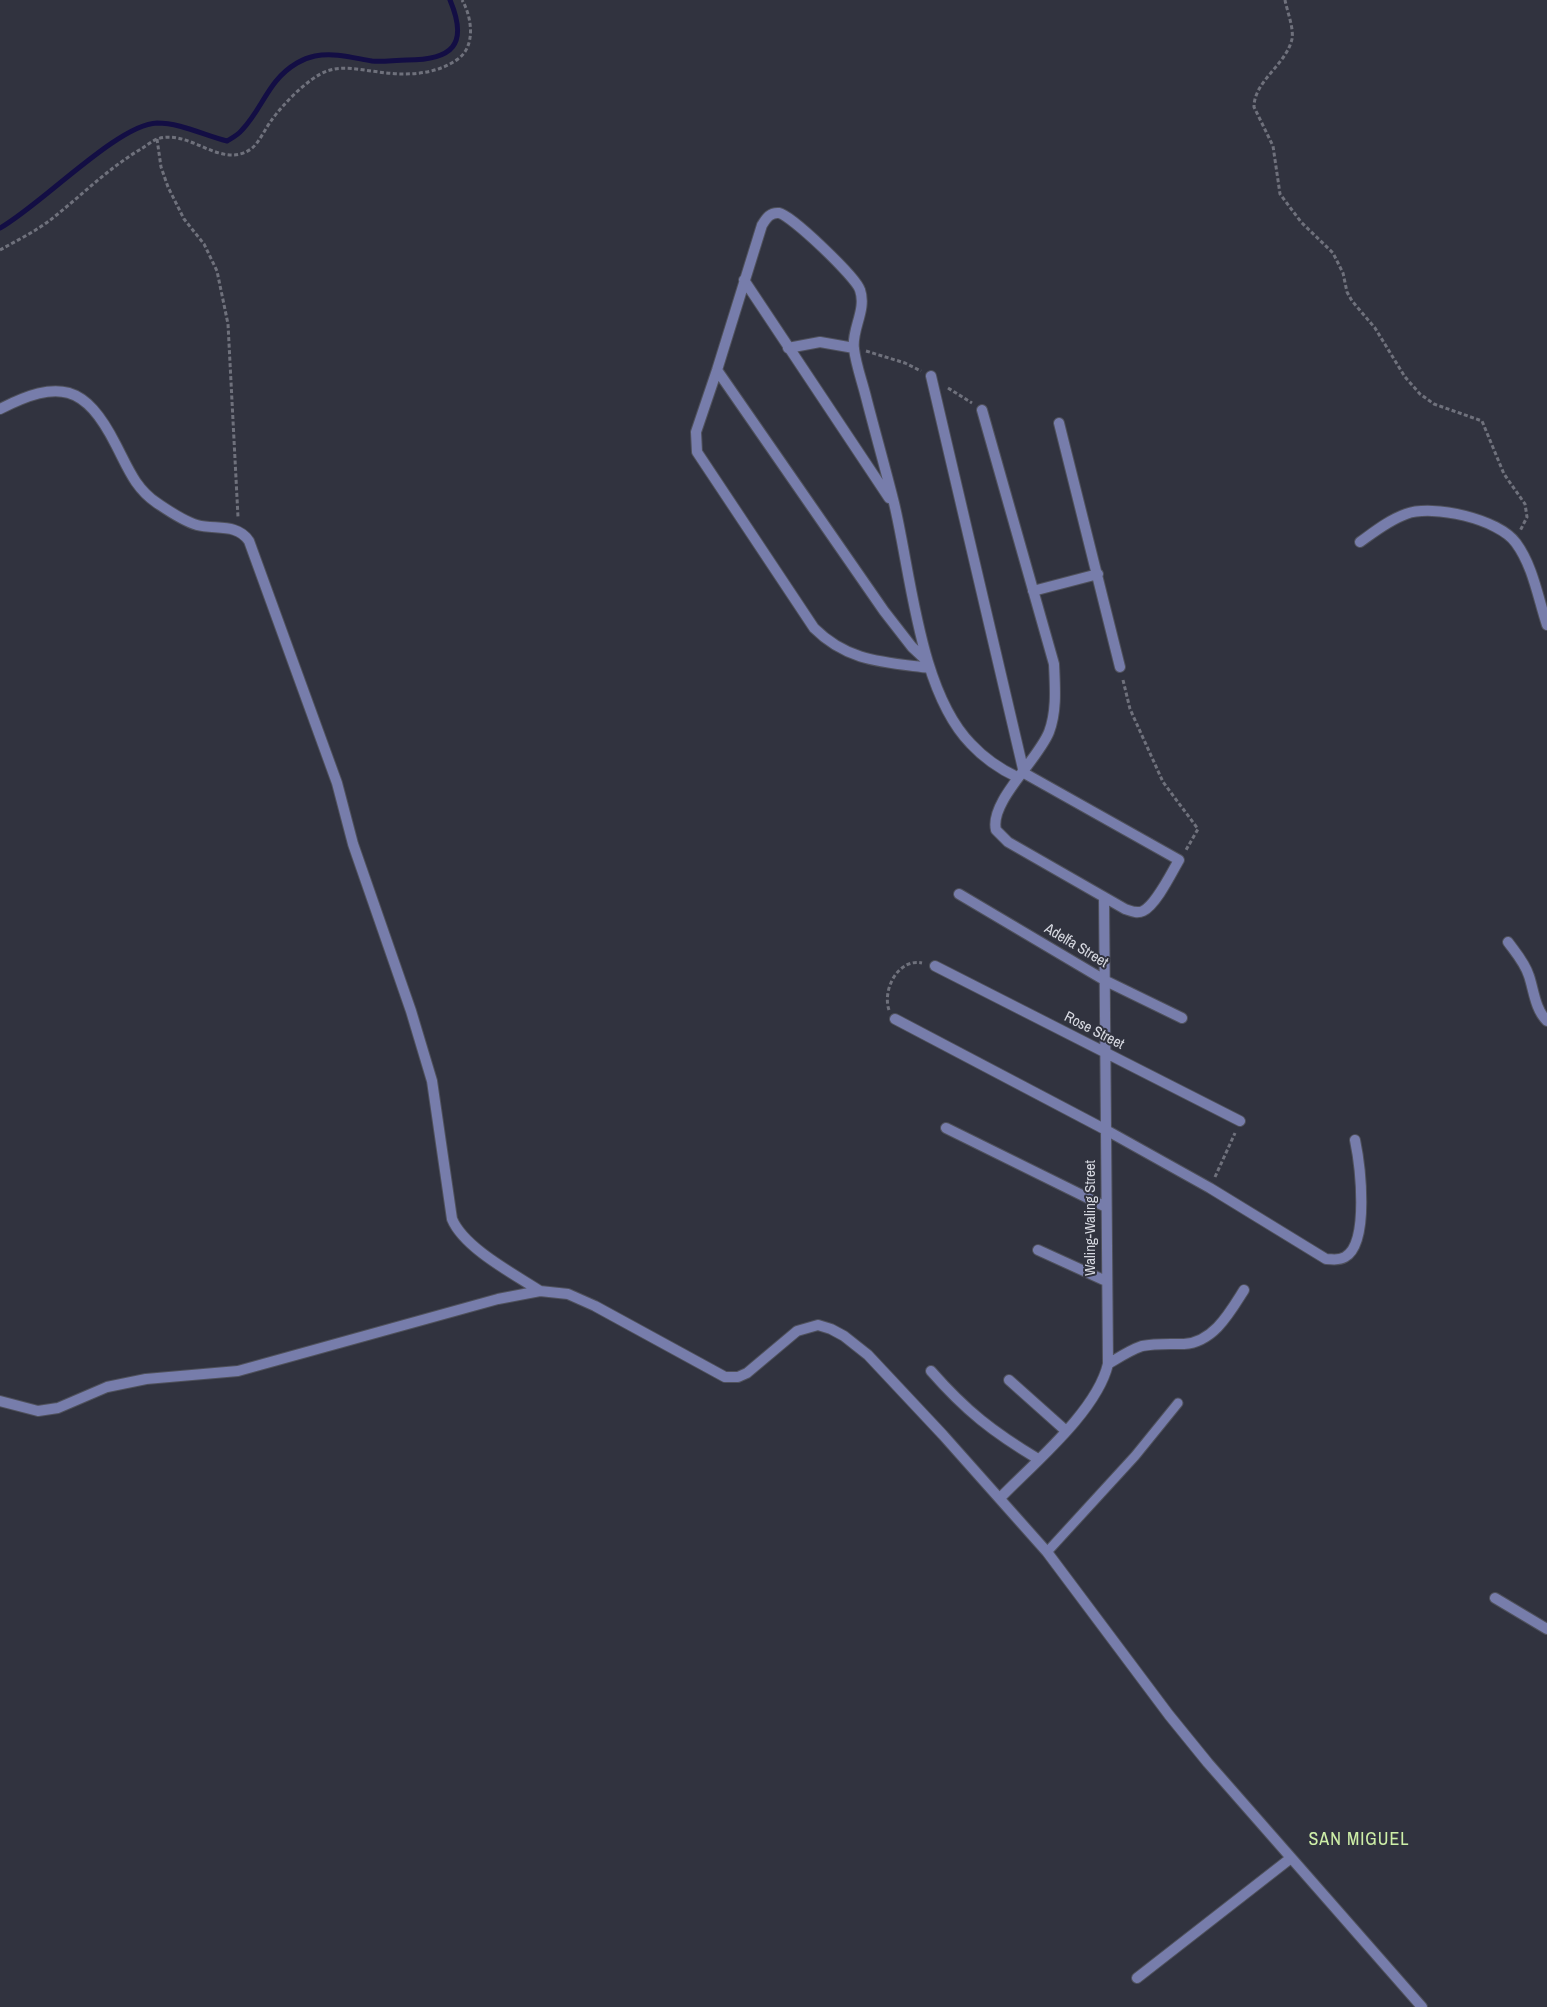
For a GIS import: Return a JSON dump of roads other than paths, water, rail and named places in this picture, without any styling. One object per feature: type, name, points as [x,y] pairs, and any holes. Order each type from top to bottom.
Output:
[{"type":"street","points":[[928,664],[873,660],[846,653],[829,643],[814,628],[696,452],[694,442],[696,432],[718,370],[744,280],[766,219],[772,214],[783,214],[842,265],[860,288],[862,298],[861,311],[854,348],[894,505],[928,664],[945,703],[970,744],[987,758],[1020,775],[1179,860],[1156,897],[1143,911],[1134,913],[1104,897],[1008,842],[996,830],[996,816],[1020,775],[1043,745],[1050,730],[1056,691],[1054,664],[982,410]]},
{"type":"street","points":[[744,280],[894,505]]},
{"type":"street","points":[[788,348],[820,342],[854,348]]},
{"type":"street","points":[[718,370],[884,611],[928,664]]},
{"type":"street","points":[[931,376],[1020,775]]},
{"type":"street","points":[[0,409],[27,395],[43,391],[63,392],[85,400],[101,418],[127,472],[139,488],[179,517],[197,525],[239,530],[245,534],[255,551],[337,783],[353,844],[411,1011],[432,1081],[452,1219],[456,1227],[474,1245],[540,1291]]},
{"type":"street","points":[[1059,423],[1120,667]]},
{"type":"street","points":[[1360,542],[1378,529],[1407,514],[1423,512],[1453,513],[1484,521],[1515,540],[1524,554],[1547,625]]},
{"type":"street","points":[[1033,592],[1098,574]]},
{"type":"street","name":"Adelfa Street","points":[[959,894],[1106,981],[1182,1018]]},
{"type":"street","name":"Waling-Waling Street","points":[[1000,1498],[1096,1395],[1104,1379],[1108,1364],[1106,1282],[1107,1054],[1104,897]]},
{"type":"street","points":[[1508,942],[1522,960],[1529,975],[1537,1003],[1547,1021]]},
{"type":"street","name":"Rose Street","points":[[935,966],[1240,1121]]},
{"type":"street","points":[[895,1019],[1106,1130],[1210,1188],[1326,1259],[1338,1260],[1347,1256],[1353,1248],[1361,1216],[1362,1176],[1355,1140]]},
{"type":"street","points":[[946,1128],[1106,1207]]},
{"type":"street","points":[[1038,1250],[1106,1282]]},
{"type":"street","points":[[1108,1364],[1141,1347],[1187,1344],[1202,1339],[1224,1321],[1244,1290]]},
{"type":"street","points":[[0,1402],[38,1411],[58,1408],[107,1387],[146,1379],[238,1371],[498,1299],[540,1291],[568,1294],[595,1306],[725,1377],[738,1377],[747,1373],[797,1331],[818,1325],[832,1329],[868,1355],[1000,1498],[1047,1552],[1169,1715],[1422,2007]]},
{"type":"street","points":[[931,1371],[960,1404],[980,1422],[1038,1459]]},
{"type":"street","points":[[1009,1380],[1065,1430]]},
{"type":"street","points":[[1496,1598],[1547,1629]]},
{"type":"street","points":[[1137,1978],[1291,1858]]},
{"type":"lane","points":[[1047,1552],[1135,1456],[1178,1403]]},
{"type":"waterway","points":[[0,228],[17,217],[101,151],[141,127],[157,123],[166,124],[183,127],[227,141],[239,133],[249,122],[279,78],[287,70],[306,59],[329,55],[385,61],[423,59],[445,53],[457,39],[458,28],[450,0]]},
{"type":"district","name":"SAN MIGUEL","points":[[1359,1840]]}]
